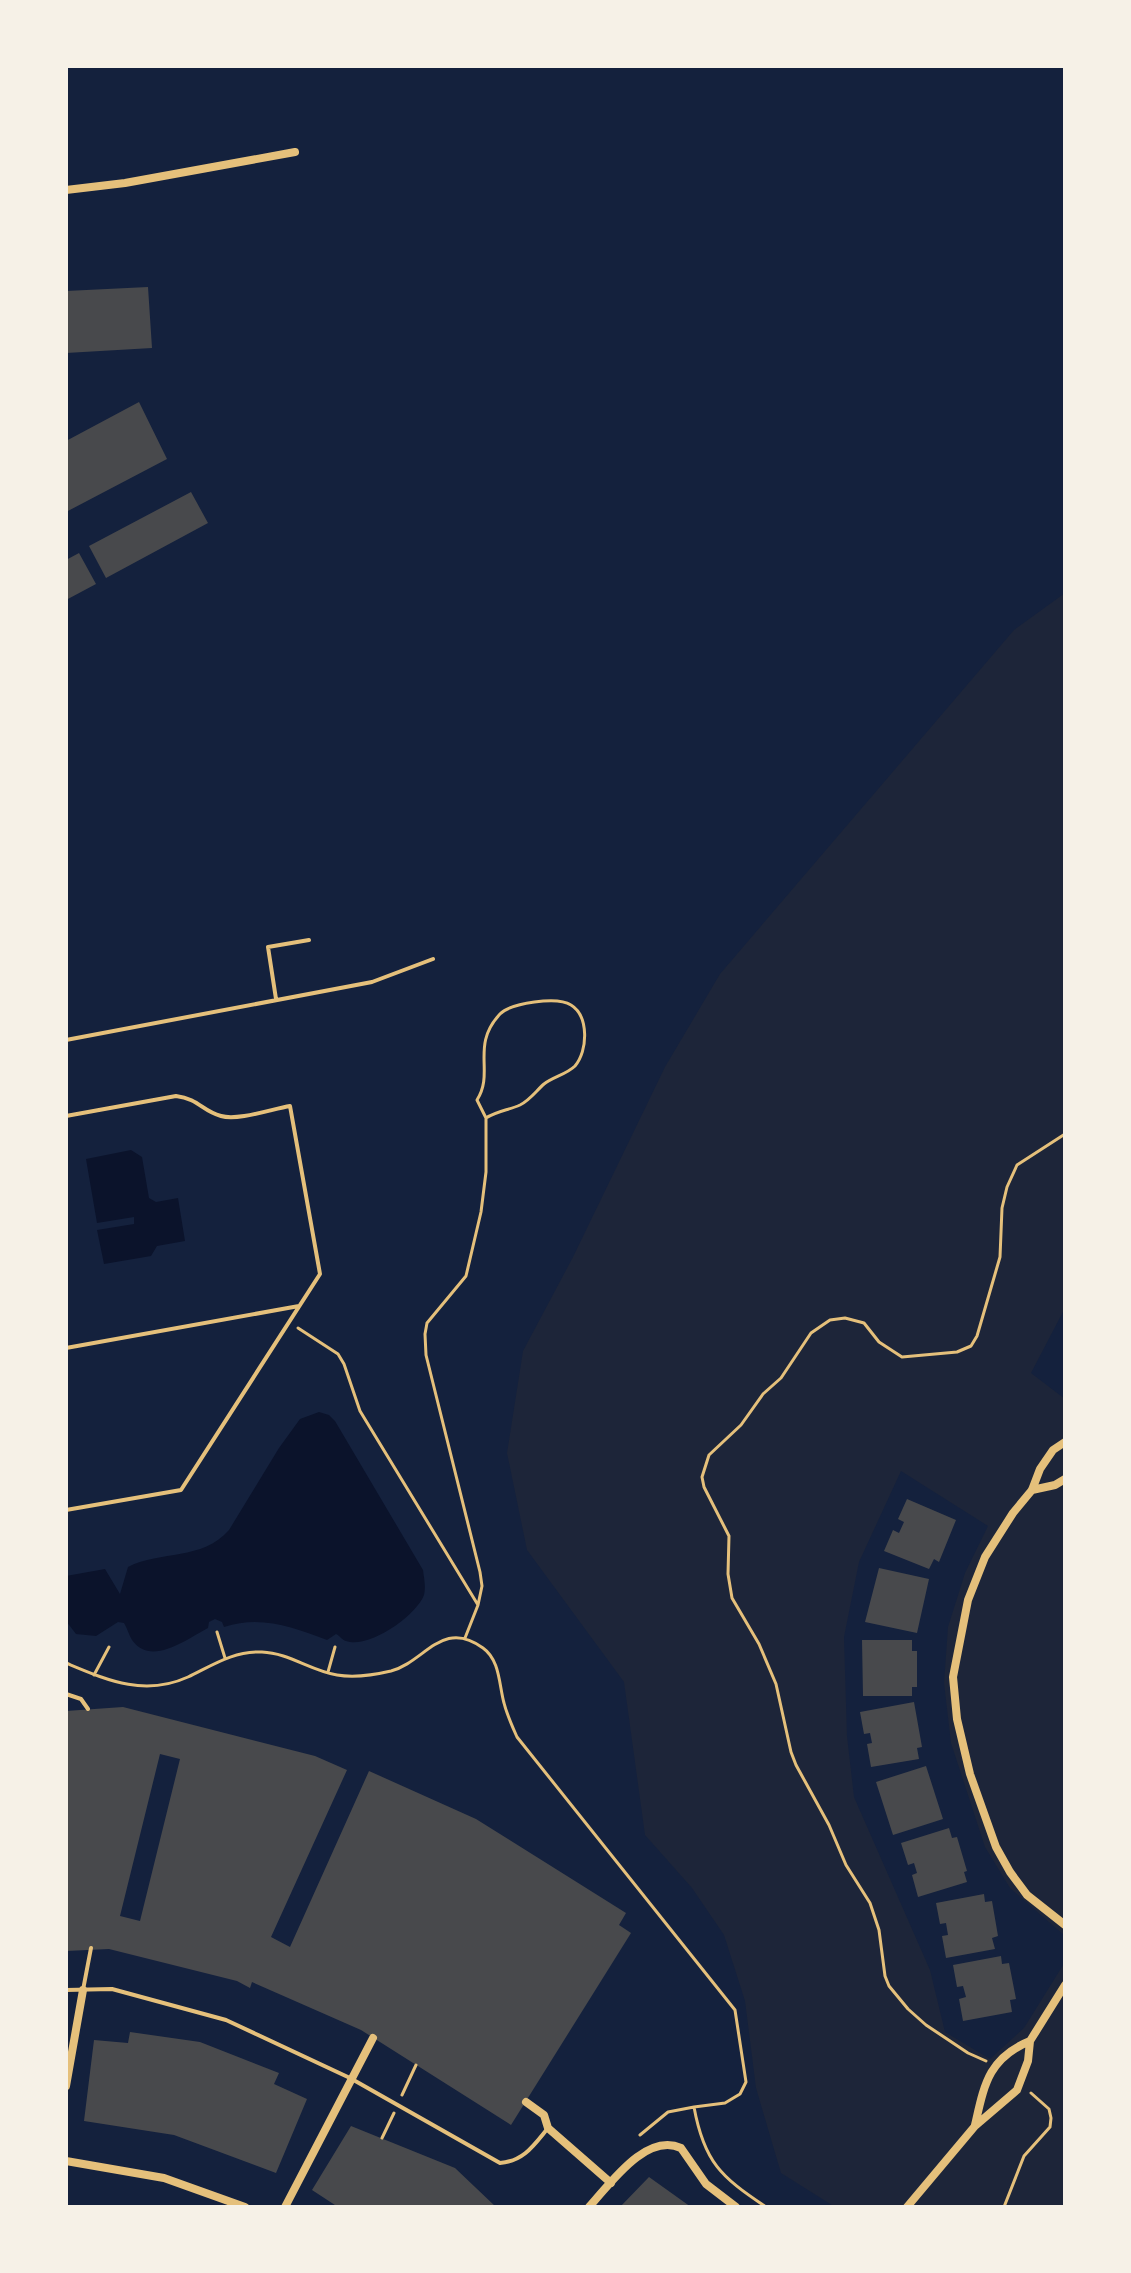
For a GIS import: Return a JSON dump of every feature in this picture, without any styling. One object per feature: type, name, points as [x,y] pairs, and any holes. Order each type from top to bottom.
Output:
[{"type":"street","points":[[66,190],[125,183],[295,152]]},
{"type":"street","points":[[1065,1442],[1053,1450],[1040,1469],[1032,1490],[985,1557],[968,1600],[953,1677],[957,1719],[970,1774],[996,1847],[1027,1895],[1065,1925]]},
{"type":"street","points":[[1032,1490],[1055,1485],[1065,1479]]},
{"type":"street","points":[[907,2207],[975,2126],[1021,2086],[1030,2041],[1065,1985]]},
{"type":"street","points":[[66,2086],[83,1990]]},
{"type":"street","points":[[285,2207],[373,2038]]},
{"type":"street","points":[[975,2126],[984,2085],[995,2066],[1018,2046],[1030,2041]]},
{"type":"street","points":[[526,2102],[544,2115],[548,2128],[611,2183]]},
{"type":"street","points":[[589,2207],[630,2162],[652,2147],[672,2144],[681,2148],[706,2184],[736,2207]]},
{"type":"street","points":[[66,2161],[164,2178],[245,2207]]},
{"type":"lane","points":[[276,999],[268,947],[309,940]]},
{"type":"lane","points":[[66,1040],[372,982],[433,959]]},
{"type":"lane","points":[[66,1116],[176,1096],[193,1098],[209,1111],[229,1118],[290,1106],[320,1274],[181,1490],[66,1510]]},
{"type":"lane","points":[[66,1348],[299,1306]]},
{"type":"lane","points":[[66,1694],[81,1699],[88,1709]]},
{"type":"lane","points":[[83,1990],[91,1948]]},
{"type":"lane","points":[[66,1990],[112,1989],[226,2020],[350,2078],[500,2163],[513,2162],[527,2154],[548,2128]]},
{"type":"path","points":[[465,1638],[482,1586],[425,1344],[427,1323],[466,1276],[485,1181],[486,1118],[477,1100],[484,1088],[483,1045],[502,1012],[511,1007],[550,1001],[568,1003],[576,1009],[585,1037],[582,1058],[572,1069],[545,1083],[522,1104],[486,1118]]},
{"type":"path","points":[[995,2066],[968,2053],[926,2025],[889,1986],[879,1930],[870,1903],[846,1865],[826,1817],[796,1765],[776,1684],[759,1644],[732,1598],[728,1574],[729,1536],[704,1487],[703,1470],[719,1443],[734,1432],[763,1394],[781,1378],[811,1333],[830,1320],[845,1318],[864,1323],[879,1342],[902,1357],[957,1352],[971,1346],[977,1336],[998,1267],[1002,1208],[1007,1187],[1017,1165],[1065,1134]]},
{"type":"path","points":[[289,1321],[338,1354],[360,1411],[478,1605]]},
{"type":"path","points":[[217,1632],[225,1658]]},
{"type":"path","points":[[66,1663],[133,1687],[158,1686],[185,1678],[242,1653],[264,1652],[287,1656],[328,1672],[362,1676],[395,1670],[442,1639],[465,1638],[485,1649],[498,1669],[504,1704],[517,1737],[735,2010],[746,2082],[740,2094],[725,2103],[668,2112],[640,2135]]},
{"type":"path","points":[[94,1675],[109,1647]]},
{"type":"path","points":[[328,1672],[335,1647]]},
{"type":"path","points":[[1004,2207],[1024,2156],[1050,2127],[1051,2118],[1043,2102],[1021,2086]]},
{"type":"path","points":[[694,2107],[705,2150],[722,2174],[766,2207]]},
{"type":"shaded area","points":[[1065,593],[1065,1308],[1031,1373],[1065,1399],[1065,1936],[1010,1888],[985,1847],[951,1743],[944,1683],[948,1627],[965,1573],[988,1526],[901,1471],[859,1562],[844,1637],[847,1736],[854,1797],[930,1970],[945,2032],[990,2059],[1024,2028],[1065,1962],[1065,2207],[835,2207],[781,2173],[756,2088],[745,2001],[724,1935],[692,1888],[645,1835],[624,1682],[527,1550],[507,1453],[523,1351],[573,1257],[665,1067],[720,974],[1014,630]]},
{"type":"shaded area","points":[[131,1150],[142,1157],[149,1198],[156,1202],[178,1198],[185,1241],[157,1246],[151,1256],[104,1264],[97,1230],[134,1224],[134,1217],[97,1223],[86,1159]]},
{"type":"shaded area","points":[[319,1412],[335,1421],[423,1570],[424,1595],[412,1612],[391,1629],[356,1642],[336,1634],[327,1640],[264,1622],[224,1627],[222,1622],[215,1619],[209,1622],[208,1628],[159,1651],[140,1648],[132,1640],[124,1623],[118,1622],[96,1636],[76,1634],[66,1621],[66,1576],[105,1569],[120,1594],[128,1567],[154,1558],[194,1551],[218,1540],[229,1530],[300,1419]]},
{"type":"building","points":[[148,287],[152,348],[66,353],[66,291]]},
{"type":"building","points":[[139,402],[167,459],[66,512],[66,441]]},
{"type":"building","points":[[191,492],[208,523],[106,578],[89,546]]},
{"type":"building","points":[[79,553],[96,584],[66,600],[66,560]]},
{"type":"building","points":[[907,1499],[956,1520],[939,1562],[934,1559],[929,1569],[884,1551],[893,1530],[899,1533],[904,1522],[898,1519]]},
{"type":"building","points":[[879,1568],[929,1579],[917,1633],[865,1622]]},
{"type":"building","points":[[862,1640],[912,1640],[912,1651],[917,1651],[917,1687],[912,1687],[912,1696],[863,1696]]},
{"type":"building","points":[[914,1702],[922,1747],[917,1748],[919,1759],[871,1767],[867,1744],[872,1743],[870,1733],[864,1734],[860,1712]]},
{"type":"building","points":[[123,1707],[315,1756],[347,1770],[271,1937],[290,1947],[369,1771],[476,1819],[626,1913],[619,1925],[631,1933],[511,2125],[361,2030],[252,1982],[250,1988],[237,1981],[109,1949],[66,1951],[66,1711]],"holes":[[[160,1754],[180,1759],[140,1921],[120,1916]]]},
{"type":"building","points":[[926,1766],[943,1819],[893,1835],[876,1782]]},
{"type":"building","points":[[949,1828],[952,1838],[957,1837],[967,1882],[918,1897],[912,1875],[917,1873],[914,1863],[908,1865],[901,1843]]},
{"type":"building","points":[[984,1894],[985,1902],[992,1901],[998,1936],[992,1938],[995,1949],[946,1958],[942,1936],[948,1935],[946,1923],[940,1924],[936,1903]]},
{"type":"building","points":[[1001,1956],[1002,1964],[1009,1963],[1016,1999],[1010,2000],[1012,2012],[963,2021],[959,1999],[966,1997],[963,1986],[957,1987],[953,1965]]},
{"type":"building","points":[[130,2032],[200,2042],[279,2073],[274,2084],[307,2099],[276,2173],[174,2135],[84,2121],[94,2040],[128,2043]]},
{"type":"building","points":[[351,2126],[455,2168],[496,2207],[338,2207],[312,2190]]},
{"type":"building","points":[[649,2177],[691,2207],[620,2207]]}]
